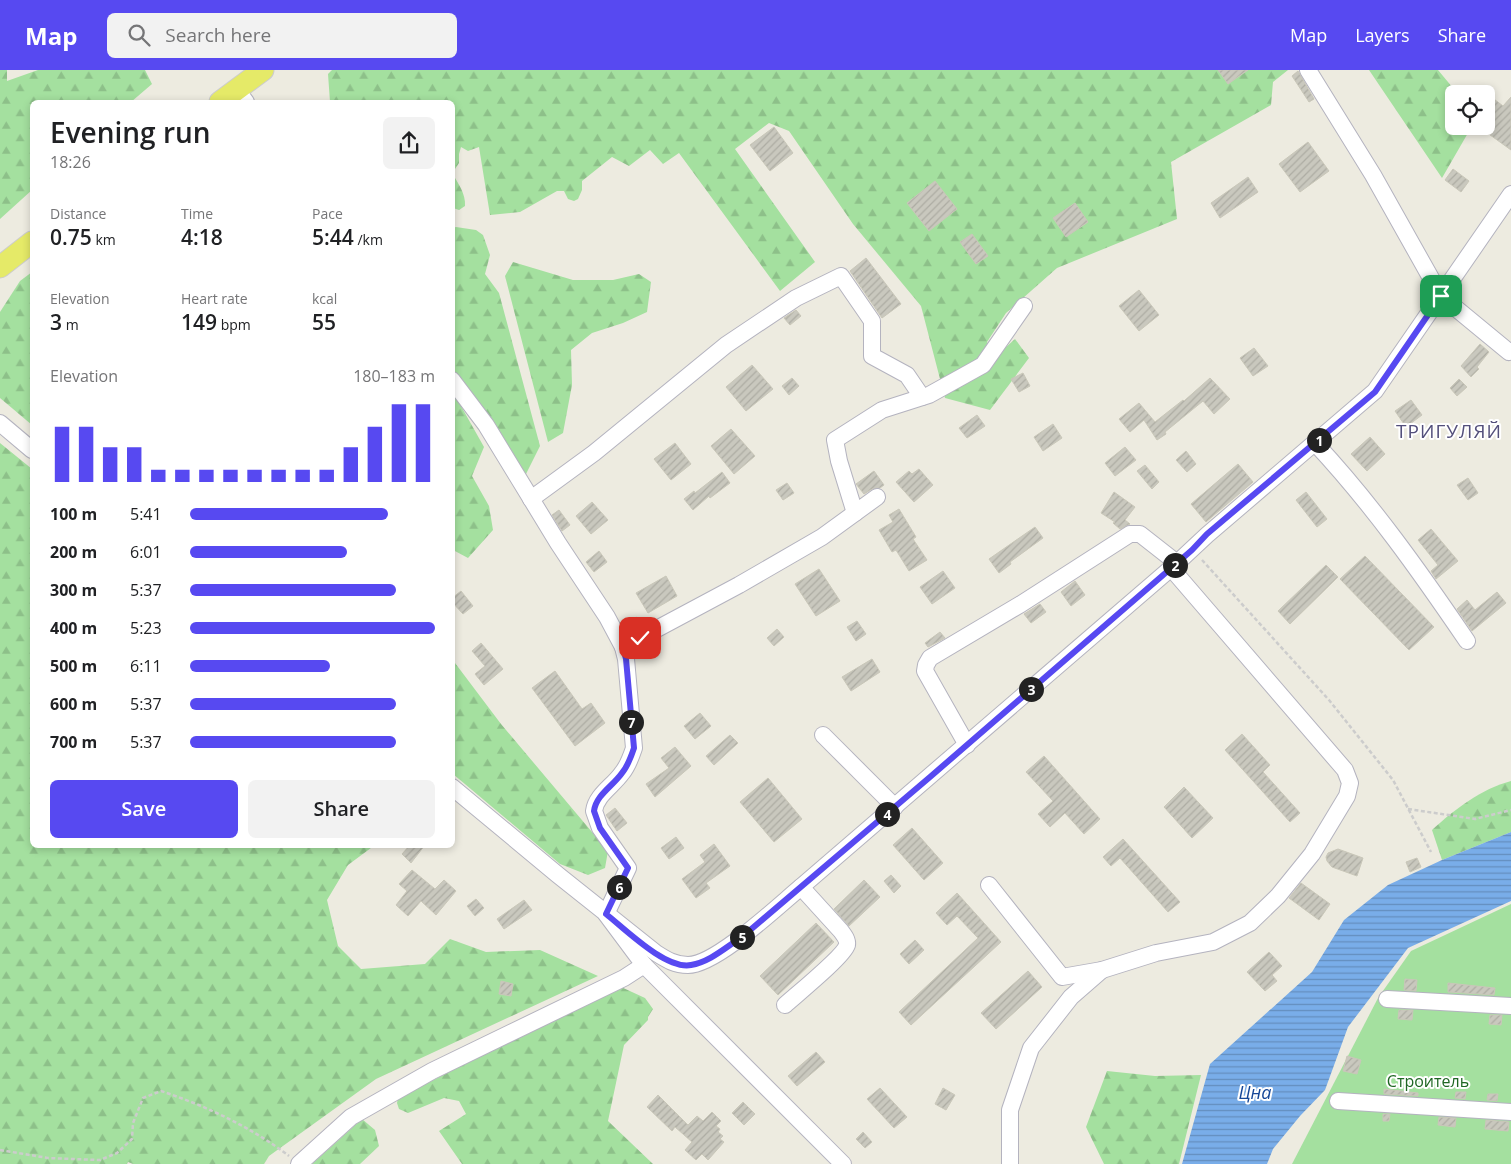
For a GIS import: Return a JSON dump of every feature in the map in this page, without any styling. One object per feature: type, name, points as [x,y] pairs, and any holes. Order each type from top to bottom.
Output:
[{"type":"main road","points":[[227,100],[242,96],[263,70]]},
{"type":"main road","points":[[0,267],[30,244]]},
{"type":"street","points":[[1308,70],[1373,175],[1441,296],[1510,352]]},
{"type":"street","points":[[455,789],[656,953],[674,964],[690,966],[708,959],[742,937],[801,887],[1192,550],[1207,534],[1375,392],[1511,194]]},
{"type":"street","points":[[531,499],[594,453],[726,345],[796,298],[842,276],[872,321],[872,356],[907,375],[922,397]]},
{"type":"street","points":[[855,513],[839,461],[835,440],[882,410],[922,397],[983,365],[1024,306]]},
{"type":"street","points":[[455,384],[486,425],[558,543],[607,617],[623,647],[626,659],[634,748],[622,774],[598,798],[594,811],[600,828],[628,868],[606,914]]},
{"type":"street","points":[[0,423],[30,448]]},
{"type":"street","points":[[1315,443],[1338,468],[1406,552],[1467,641]]},
{"type":"street","points":[[623,647],[740,585],[822,537],[877,497]]},
{"type":"street","points":[[967,745],[925,671],[930,658],[1022,604],[1130,534],[1140,534],[1174,565],[1345,770],[1350,788],[1312,854],[1278,896],[1250,923],[1213,942],[1156,953],[1102,970],[1062,977],[989,885]]},
{"type":"street","points":[[823,736],[895,807]]},
{"type":"street","points":[[785,1005],[839,956],[846,946],[846,939],[841,931],[801,887]]},
{"type":"street","points":[[606,914],[644,965],[843,1164]]},
{"type":"street","points":[[299,1164],[351,1117],[432,1071],[624,978],[644,965]]},
{"type":"street","points":[[1010,1164],[1010,1110],[1031,1048],[1071,997],[1102,970]]},
{"type":"street","points":[[1388,999],[1511,1006]]},
{"type":"street","points":[[1338,1101],[1511,1112]]},
{"type":"path","points":[[1192,550],[1329,700],[1393,780],[1431,852]]},
{"type":"path","points":[[1408,809],[1475,819],[1511,810]]},
{"type":"path","points":[[0,1150],[48,1158],[100,1160],[117,1153],[132,1139],[133,1124],[143,1098],[161,1091],[191,1101],[222,1115],[274,1144],[299,1164]]},
{"type":"green space","points":[[0,70],[7,70],[7,81],[38,70],[145,70],[152,84],[133,100],[30,100],[30,192],[0,219]]},
{"type":"green space","points":[[332,70],[1288,70],[1273,82],[1271,105],[1171,162],[1177,219],[1057,268],[1006,313],[987,342],[995,357],[1015,339],[1029,358],[990,410],[945,398],[921,306],[853,224],[789,131],[769,123],[735,149],[815,262],[780,291],[679,153],[663,164],[650,150],[629,166],[612,157],[582,181],[582,190],[578,199],[574,201],[568,199],[564,191],[557,191],[520,212],[490,215],[479,147],[468,151],[461,147],[459,163],[455,169],[455,100],[330,100],[328,74]]},
{"type":"green space","points":[[1369,70],[1438,70],[1450,85],[1445,85],[1445,135],[1467,135],[1442,178]]},
{"type":"green space","points":[[455,178],[464,197],[465,206],[459,210],[455,209]]},
{"type":"green space","points":[[455,227],[476,230],[483,235],[490,255],[485,274],[499,293],[540,446],[524,478],[455,377]]},
{"type":"green space","points":[[513,262],[573,280],[613,280],[639,274],[651,282],[647,312],[623,323],[592,333],[571,350],[572,385],[563,433],[548,442],[505,276]]},
{"type":"green space","points":[[30,274],[30,423],[0,398],[0,312],[20,281]]},
{"type":"green space","points":[[455,395],[484,447],[472,476],[489,506],[493,530],[468,558],[455,551]]},
{"type":"green space","points":[[0,443],[30,467],[30,848],[371,848],[348,865],[327,900],[338,946],[361,969],[425,964],[450,939],[486,952],[540,950],[598,976],[376,1079],[269,1156],[264,1164],[133,1164],[128,1162],[127,1164],[0,1164]]},
{"type":"green space","points":[[455,663],[501,724],[608,851],[605,868],[588,875],[560,864],[455,776]]},
{"type":"green space","points":[[1511,781],[1511,832],[1442,860],[1432,830],[1479,794]]},
{"type":"green space","name":"Строитель","points":[[1511,904],[1511,1164],[1292,1164],[1378,998],[1411,951]]},
{"type":"green space","points":[[619,986],[645,998],[653,1009],[648,1020],[624,1045],[608,1121],[653,1164],[462,1164],[439,1131],[466,1114],[459,1101],[444,1098],[408,1113],[399,1109],[398,1098]]},
{"type":"green space","points":[[1107,1071],[1155,1076],[1201,1075],[1179,1164],[1104,1164],[1086,1127]]},
{"type":"green space","points":[[362,1119],[375,1130],[379,1146],[360,1164],[312,1164]]},
{"type":"water","name":"Цна","points":[[1511,832],[1511,901],[1408,948],[1348,1027],[1325,1090],[1300,1116],[1273,1149],[1267,1164],[1182,1164],[1210,1064],[1312,972],[1344,920],[1388,885],[1442,860]]},
{"type":"building","points":[[1218,70],[1248,70],[1228,84]]},
{"type":"building","points":[[1298,71],[1314,99],[1309,102],[1292,76]]},
{"type":"building","points":[[1511,97],[1511,150],[1490,135],[1495,135],[1495,100],[1503,106]]},
{"type":"building","points":[[774,127],[793,153],[770,171],[750,145]]},
{"type":"building","points":[[1308,142],[1329,171],[1300,192],[1279,164]]},
{"type":"building","points":[[1453,169],[1469,181],[1461,192],[1445,180]]},
{"type":"building","points":[[1248,177],[1258,192],[1220,218],[1211,203]]},
{"type":"building","points":[[935,181],[957,209],[929,231],[907,203]]},
{"type":"building","points":[[1075,203],[1088,222],[1066,237],[1053,218]]},
{"type":"building","points":[[972,234],[988,256],[976,264],[960,242]]},
{"type":"building","points":[[866,258],[901,304],[882,318],[850,271]]},
{"type":"building","points":[[1139,290],[1159,315],[1139,331],[1119,306]]},
{"type":"building","points":[[796,310],[801,316],[790,325],[784,318]]},
{"type":"building","points":[[1480,344],[1489,352],[1477,367],[1479,369],[1471,377],[1461,366]]},
{"type":"building","points":[[1254,348],[1268,366],[1253,376],[1240,358]]},
{"type":"building","points":[[752,365],[773,389],[746,411],[726,387]]},
{"type":"building","points":[[1023,373],[1030,386],[1019,392],[1011,379]]},
{"type":"building","points":[[792,378],[799,386],[789,395],[782,386]]},
{"type":"building","points":[[1210,378],[1230,399],[1214,414],[1203,401],[1157,440],[1144,420],[1130,432],[1119,419],[1139,403],[1155,422],[1184,401]]},
{"type":"building","points":[[1459,379],[1467,387],[1457,396],[1450,388]]},
{"type":"building","points":[[1411,400],[1422,415],[1406,427],[1395,411]]},
{"type":"building","points":[[977,415],[985,426],[967,438],[959,428]]},
{"type":"building","points":[[1053,424],[1062,438],[1043,451],[1034,437]]},
{"type":"building","points":[[731,429],[755,456],[734,474],[711,446]]},
{"type":"building","points":[[1370,437],[1385,454],[1367,471],[1351,454]]},
{"type":"building","points":[[675,443],[691,464],[671,480],[654,459]]},
{"type":"building","points":[[1125,447],[1136,460],[1115,476],[1105,463]]},
{"type":"building","points":[[1186,451],[1196,464],[1187,472],[1176,460]]},
{"type":"building","points":[[1238,464],[1253,482],[1206,522],[1191,504]]},
{"type":"building","points":[[1145,465],[1159,482],[1152,489],[1137,471]]},
{"type":"building","points":[[919,469],[933,485],[914,502],[896,482],[909,471],[912,474]]},
{"type":"building","points":[[874,471],[884,485],[864,494],[856,484]]},
{"type":"building","points":[[722,472],[730,483],[710,498],[709,496],[693,510],[684,499]]},
{"type":"building","points":[[1468,478],[1478,493],[1468,500],[1457,485]]},
{"type":"building","points":[[787,483],[794,493],[783,500],[776,490]]},
{"type":"building","points":[[1114,492],[1135,507],[1125,520],[1130,524],[1120,529],[1113,523],[1115,522],[1101,513]]},
{"type":"building","points":[[1306,492],[1327,519],[1317,527],[1296,500]]},
{"type":"building","points":[[592,502],[608,520],[591,534],[576,516]]},
{"type":"building","points":[[899,509],[916,537],[913,539],[927,560],[909,571],[896,550],[892,552],[879,530],[893,522],[889,515]]},
{"type":"building","points":[[559,510],[570,525],[562,531],[552,515]]},
{"type":"building","points":[[1035,527],[1043,538],[1010,562],[1011,564],[999,573],[989,559]]},
{"type":"building","points":[[1431,529],[1458,561],[1436,579],[1431,571],[1438,565],[1418,540]]},
{"type":"building","points":[[599,551],[607,562],[594,572],[586,562]]},
{"type":"building","points":[[1365,556],[1434,627],[1409,650],[1340,579]]},
{"type":"building","points":[[1326,565],[1338,577],[1290,624],[1278,611]]},
{"type":"building","points":[[819,569],[840,601],[816,616],[795,584]]},
{"type":"building","points":[[943,571],[955,588],[932,604],[920,587]]},
{"type":"building","points":[[666,576],[677,596],[648,613],[636,593]]},
{"type":"building","points":[[1075,581],[1085,595],[1071,606],[1061,592]]},
{"type":"building","points":[[461,591],[473,606],[463,614],[455,605],[455,596]]},
{"type":"building","points":[[1497,592],[1506,603],[1472,631],[1457,609],[1467,600],[1475,610]]},
{"type":"building","points":[[1040,604],[1046,612],[1031,623],[1024,614]]},
{"type":"building","points":[[637,617],[643,625],[631,631],[626,625]]},
{"type":"building","points":[[857,621],[866,634],[856,641],[847,627]]},
{"type":"building","points":[[777,629],[784,637],[774,646],[767,638]]},
{"type":"building","points":[[940,632],[945,638],[928,647],[925,643]]},
{"type":"building","points":[[481,643],[503,669],[484,685],[475,674],[485,666],[472,651]]},
{"type":"building","points":[[872,659],[880,672],[851,691],[842,677]]},
{"type":"building","points":[[555,671],[582,709],[591,703],[605,723],[575,746],[532,688]]},
{"type":"building","points":[[700,713],[711,726],[695,739],[684,726]]},
{"type":"building","points":[[1242,734],[1270,765],[1263,772],[1300,813],[1290,822],[1225,750]]},
{"type":"building","points":[[730,735],[738,743],[714,765],[706,756]]},
{"type":"building","points":[[675,747],[691,766],[655,797],[646,784],[669,768],[661,758]]},
{"type":"building","points":[[1044,756],[1100,819],[1084,834],[1065,813],[1050,827],[1038,814],[1053,801],[1026,772]]},
{"type":"building","points":[[768,778],[802,819],[774,842],[740,802]]},
{"type":"building","points":[[1184,787],[1213,818],[1192,838],[1164,807]]},
{"type":"building","points":[[615,808],[627,823],[617,831],[606,815]]},
{"type":"building","points":[[912,828],[943,863],[924,880],[893,845]]},
{"type":"building","points":[[676,837],[684,848],[669,859],[661,848]]},
{"type":"building","points":[[1123,839],[1180,902],[1168,912],[1120,858],[1111,866],[1103,857]]},
{"type":"building","points":[[714,844],[730,866],[706,883],[710,888],[696,898],[682,879],[705,862],[700,855]]},
{"type":"building","points":[[407,848],[423,848],[411,863],[402,854]]},
{"type":"building","points":[[1338,849],[1363,858],[1357,876],[1332,867],[1327,861],[1328,853]]},
{"type":"building","points":[[1417,858],[1421,867],[1410,872],[1406,862]]},
{"type":"building","points":[[412,870],[435,889],[444,880],[456,891],[436,915],[421,901],[408,916],[396,905],[407,891],[399,884]]},
{"type":"building","points":[[891,875],[901,886],[894,893],[884,881]]},
{"type":"building","points":[[864,880],[880,897],[849,926],[834,909]]},
{"type":"building","points":[[1301,883],[1330,904],[1319,920],[1289,898]]},
{"type":"building","points":[[957,893],[1001,942],[911,1025],[899,1012],[978,938],[957,916],[947,925],[936,913]]},
{"type":"building","points":[[476,899],[484,908],[475,916],[467,906]]},
{"type":"building","points":[[524,900],[532,910],[504,929],[497,919]]},
{"type":"building","points":[[816,923],[834,942],[778,995],[760,976]]},
{"type":"building","points":[[915,940],[924,950],[909,964],[900,954]]},
{"type":"building","points":[[1269,952],[1282,966],[1272,975],[1277,981],[1265,991],[1247,972]]},
{"type":"building","points":[[1028,971],[1042,987],[996,1029],[981,1013]]},
{"type":"building","points":[[1405,979],[1417,980],[1416,991],[1404,990]]},
{"type":"building","points":[[501,981],[513,984],[511,996],[499,994]]},
{"type":"building","points":[[1448,983],[1495,988],[1494,995],[1448,992]]},
{"type":"building","points":[[1399,1010],[1413,1010],[1412,1020],[1398,1019]]},
{"type":"building","points":[[1490,1015],[1502,1015],[1501,1025],[1489,1024]]},
{"type":"building","points":[[816,1052],[825,1062],[797,1086],[788,1076]]},
{"type":"building","points":[[1347,1056],[1361,1060],[1357,1074],[1343,1071]]},
{"type":"building","points":[[880,1088],[907,1117],[894,1128],[867,1099]]},
{"type":"building","points":[[943,1088],[955,1095],[946,1110],[935,1104]]},
{"type":"building","points":[[1384,1089],[1418,1093],[1418,1096],[1384,1094]]},
{"type":"building","points":[[1456,1092],[1466,1092],[1465,1099],[1455,1098]]},
{"type":"building","points":[[1488,1094],[1498,1094],[1497,1101],[1487,1100]]},
{"type":"building","points":[[658,1095],[688,1125],[697,1116],[703,1121],[712,1112],[721,1121],[716,1126],[720,1129],[718,1132],[723,1136],[720,1139],[724,1142],[708,1160],[702,1154],[696,1160],[685,1150],[692,1142],[675,1127],[672,1131],[647,1107]]},
{"type":"building","points":[[743,1102],[755,1114],[744,1125],[732,1113]]},
{"type":"building","points":[[1383,1114],[1390,1114],[1389,1121],[1383,1121]]},
{"type":"building","points":[[1439,1117],[1456,1118],[1455,1127],[1438,1125]]},
{"type":"building","points":[[1486,1120],[1509,1122],[1508,1131],[1485,1129]]},
{"type":"building","points":[[863,1132],[872,1142],[865,1148],[856,1139]]},
{"type":"district","name":"ТРИГУЛЯЙ","points":[[1449,431]]},
{"type":"route","points":[[640,638],[623,647],[626,659],[634,748],[622,774],[598,798],[594,811],[600,828],[628,868],[606,914],[656,953],[674,964],[690,966],[708,959],[742,937],[1192,550],[1207,534],[1375,392],[1441,296]]}]
